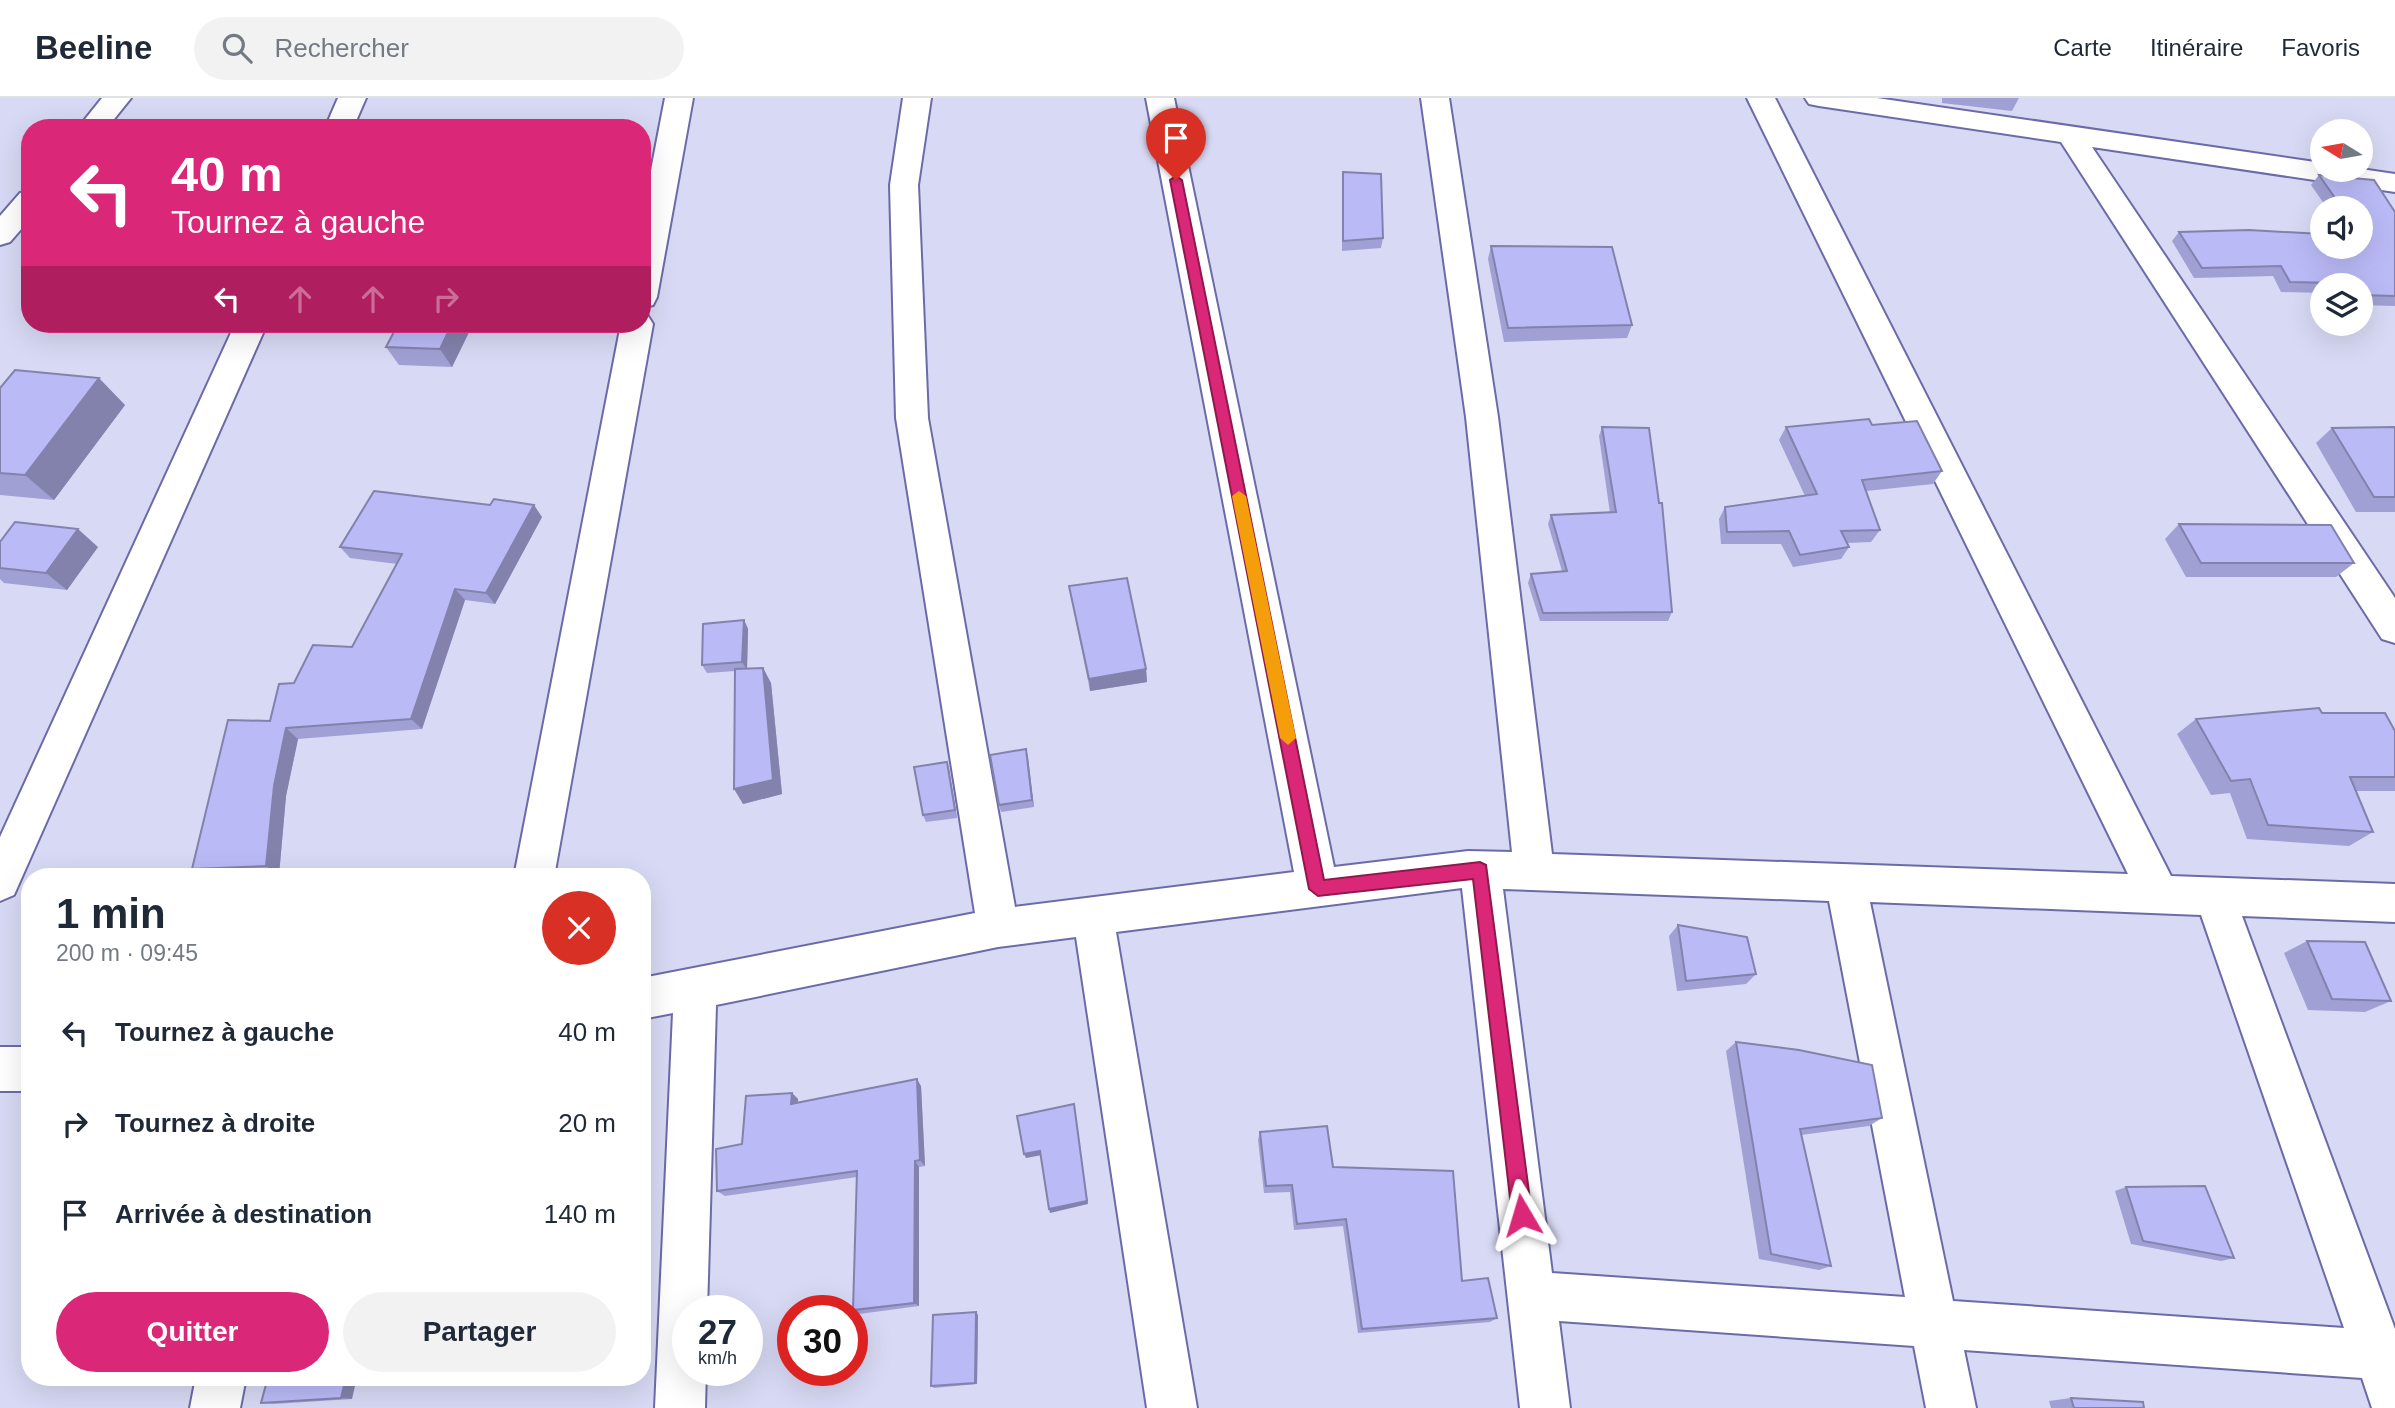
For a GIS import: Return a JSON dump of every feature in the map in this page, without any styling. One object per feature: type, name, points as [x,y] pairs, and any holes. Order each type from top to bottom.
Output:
[{"type":"street","points":[[100,119],[117,98]]},
{"type":"street","points":[[343,119],[352,98]]},
{"type":"street","points":[[651,249],[679,98]]},
{"type":"street","points":[[917,98],[904,185],[912,418],[998,928]]},
{"type":"street","points":[[1160,98],[1318,889]]},
{"type":"street","points":[[1435,98],[1482,417],[1534,872]]},
{"type":"street","points":[[1761,98],[2159,894]]},
{"type":"street","points":[[1819,98],[2395,183]]},
{"type":"street","points":[[2018,98],[2021,128]]},
{"type":"street","points":[[2070,135],[2395,628]]},
{"type":"street","points":[[0,235],[21,210]]},
{"type":"street","points":[[0,882],[247,333]]},
{"type":"street","points":[[536,868],[635,333]]},
{"type":"street","points":[[1480,870],[1545,1408]]},
{"type":"street","points":[[651,997],[998,928],[1480,870],[2395,903]]},
{"type":"street","points":[[1846,884],[1951,1408]]},
{"type":"street","points":[[2215,897],[2386,1354],[2395,1403]]},
{"type":"street","points":[[1093,916],[1172,1408]]},
{"type":"street","points":[[680,1408],[695,988]]},
{"type":"street","points":[[0,1069],[21,1069]]},
{"type":"street","points":[[1532,1295],[2386,1354]]},
{"type":"street","points":[[215,1408],[219,1386]]},
{"type":"building","points":[[1343,172],[1381,174],[1383,238],[1343,241]]},
{"type":"building","points":[[2374,180],[2395,212],[2395,296],[2373,295],[2373,273],[2310,273],[2310,282],[2290,282],[2281,266],[2202,268],[2179,232],[2249,230],[2310,233],[2310,259],[2373,259],[2373,196],[2334,196],[2324,182]]},
{"type":"building","points":[[1491,246],[1612,247],[1632,325],[1508,328]]},
{"type":"building","points":[[393,333],[448,333],[440,349],[386,347]]},
{"type":"building","points":[[15,370],[99,378],[25,475],[0,473],[0,388]]},
{"type":"building","points":[[1869,419],[1872,425],[1917,421],[1942,471],[1862,480],[1880,530],[1841,531],[1849,547],[1800,555],[1789,531],[1727,532],[1725,507],[1817,494],[1786,427]]},
{"type":"building","points":[[1602,427],[1649,428],[1659,503],[1662,503],[1672,612],[1543,613],[1531,574],[1567,571],[1551,515],[1616,512]]},
{"type":"building","points":[[2395,427],[2395,497],[2374,497],[2332,428]]},
{"type":"building","points":[[374,491],[490,505],[494,499],[534,505],[486,593],[455,589],[411,719],[286,728],[274,786],[266,866],[192,868],[228,720],[270,721],[279,684],[294,683],[313,645],[352,647],[402,554],[340,547]]},
{"type":"building","points":[[15,522],[78,529],[46,573],[0,568],[0,542]]},
{"type":"building","points":[[2179,524],[2331,525],[2354,563],[2201,563]]},
{"type":"building","points":[[1127,578],[1146,669],[1089,679],[1069,586]]},
{"type":"building","points":[[744,620],[742,662],[702,665],[703,624]]},
{"type":"building","points":[[763,668],[773,780],[734,789],[735,669]]},
{"type":"building","points":[[2319,708],[2322,713],[2385,713],[2395,731],[2395,777],[2350,777],[2373,832],[2268,825],[2250,779],[2231,781],[2196,719]]},
{"type":"building","points":[[1026,749],[1032,800],[999,805],[990,755]]},
{"type":"building","points":[[947,762],[955,810],[923,815],[914,767]]},
{"type":"building","points":[[1678,925],[1747,937],[1756,974],[1686,981]]},
{"type":"building","points":[[2307,941],[2365,942],[2391,1001],[2332,999]]},
{"type":"building","points":[[1736,1042],[1799,1050],[1872,1065],[1882,1118],[1800,1129],[1831,1266],[1771,1254]]},
{"type":"building","points":[[917,1079],[920,1160],[915,1161],[914,1303],[868,1308],[868,1295],[853,1295],[857,1171],[717,1191],[716,1149],[742,1144],[746,1096],[792,1093],[791,1104]]},
{"type":"building","points":[[1074,1104],[1087,1201],[1049,1209],[1040,1151],[1024,1154],[1017,1116]]},
{"type":"building","points":[[1327,1126],[1333,1167],[1453,1171],[1462,1281],[1488,1278],[1497,1318],[1362,1329],[1346,1219],[1297,1224],[1292,1185],[1266,1186],[1260,1132]]},
{"type":"building","points":[[2205,1186],[2234,1258],[2143,1241],[2126,1187]]},
{"type":"building","points":[[976,1312],[975,1383],[931,1386],[933,1315]]},
{"type":"building","points":[[266,1386],[344,1386],[341,1398],[261,1403]]},
{"type":"building","points":[[2071,1398],[2143,1402],[2144,1408],[2074,1408]]},
{"type":"slow traffic","points":[[1239,496],[1288,738]]},
{"type":"route","points":[[1176,180],[1318,889],[1468,869],[1480,870],[1522,1215]]}]
